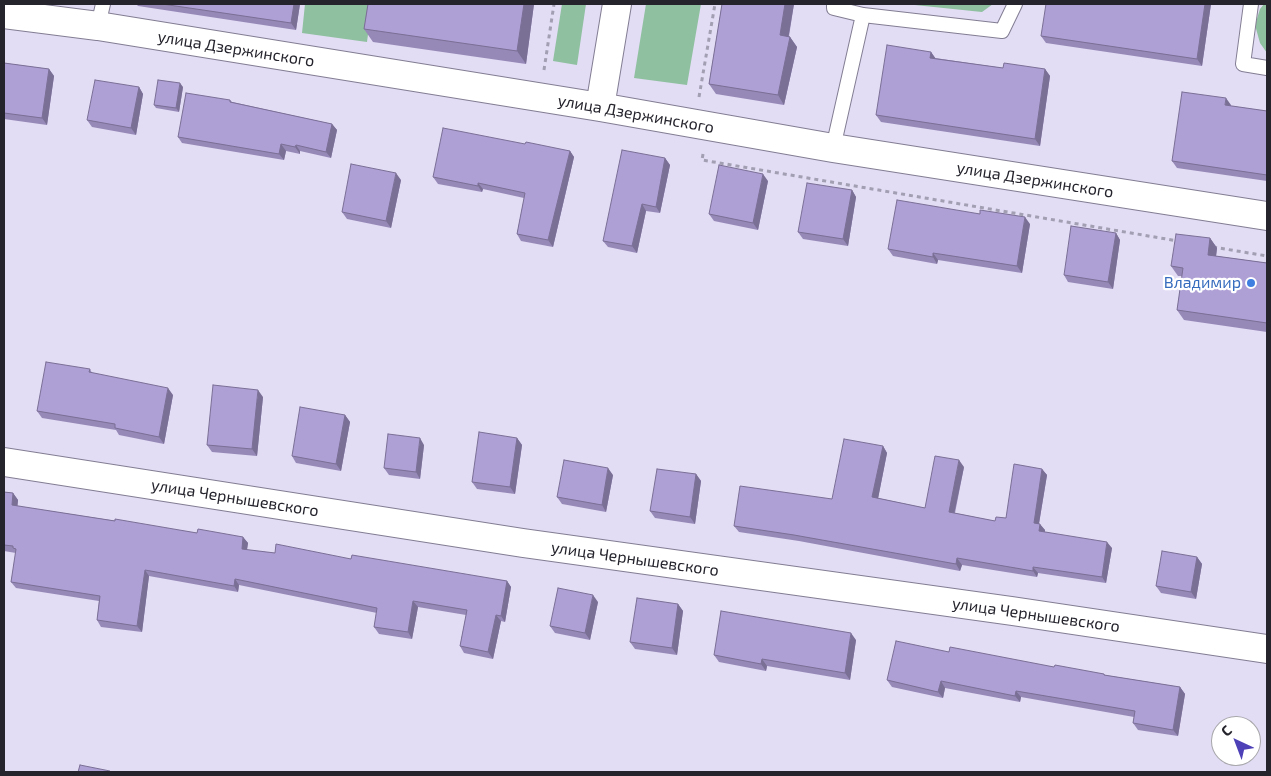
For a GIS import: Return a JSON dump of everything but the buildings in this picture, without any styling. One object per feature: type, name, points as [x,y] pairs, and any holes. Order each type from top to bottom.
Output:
[{"type":"street","points":[[600,108],[617,4]]},
{"type":"street","name":"улица Дзержинского","points":[[4,14],[101,15],[707,127],[1267,216]]},
{"type":"street","name":"улица Чернышевского","points":[[4,462],[523,543],[1012,611],[1267,649]]},
{"type":"lane","points":[[834,4],[834,8],[863,15],[1002,31],[1015,4]]},
{"type":"lane","points":[[1251,4],[1243,64],[1267,68]]},
{"type":"lane","points":[[833,148],[863,15]]},
{"type":"path","points":[[699,97],[715,4]]},
{"type":"path","points":[[707,127],[702,160],[1180,241]]},
{"type":"path","points":[[1209,246],[1267,256]]},
{"type":"green space","points":[[305,4],[372,4],[367,42],[302,33]]},
{"type":"green space","points":[[562,4],[586,4],[577,65],[553,61]]},
{"type":"green space","points":[[646,4],[701,4],[687,85],[634,78]]},
{"type":"green space","points":[[905,4],[993,4],[982,12]]},
{"type":"green space","points":[[1264,4],[1267,4],[1267,53],[1260,43],[1255,25],[1260,9]]},
{"type":"place","name":"Владимир","points":[[1251,283]]}]
